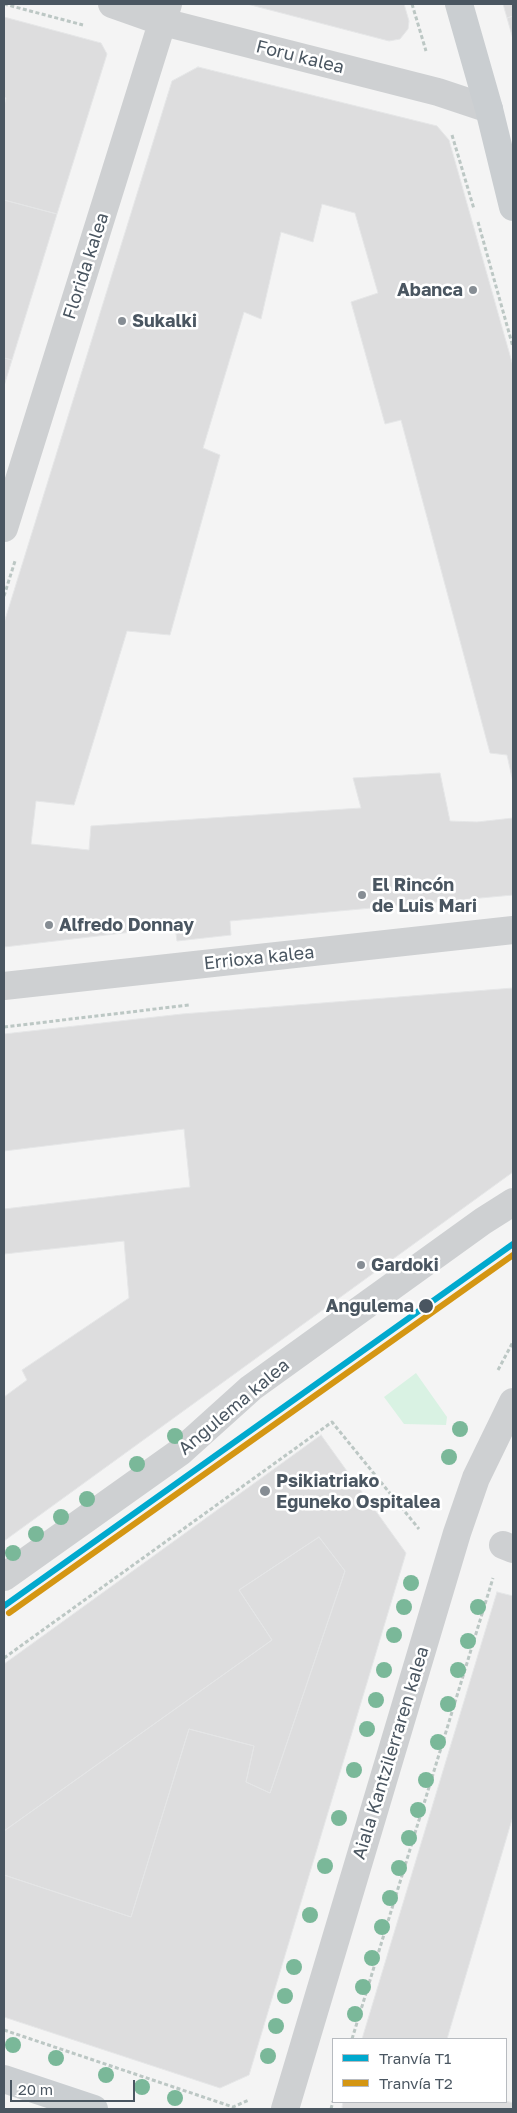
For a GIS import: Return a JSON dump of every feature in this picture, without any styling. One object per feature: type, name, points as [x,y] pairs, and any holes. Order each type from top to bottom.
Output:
[{"type":"main road","points":[[459,4],[489,109],[513,208]]},
{"type":"main road","points":[[4,2079],[94,2109]]},
{"type":"street","name":"Foru kalea","points":[[112,4],[166,13],[438,92],[489,109]]},
{"type":"street","name":"Florida kalea","points":[[4,528],[166,13]]},
{"type":"street","name":"Errioxa kalea","points":[[4,986],[513,930]]},
{"type":"street","name":"Angulema kalea","points":[[4,1577],[180,1452],[251,1388],[483,1221],[513,1202]]},
{"type":"street","name":"Aiala Kantzilerraren kalea","points":[[285,2109],[457,1533],[476,1478],[513,1402]]},
{"type":"path","points":[[4,4],[84,26]]},
{"type":"path","points":[[451,132],[513,347]]},
{"type":"path","points":[[494,1376],[513,1342]]},
{"type":"path","points":[[4,1658],[332,1422],[422,1532]]},
{"type":"path","points":[[352,2038],[508,1547]]},
{"type":"path","points":[[4,2030],[233,2107],[232,2109]]},
{"type":"green space","points":[[416,1373],[447,1417],[446,1425],[404,1424],[384,1397]]},
{"type":"building","points":[[247,4],[404,4],[409,21],[408,29],[400,39],[389,41]]},
{"type":"building","points":[[503,4],[513,4],[513,16],[507,18]]},
{"type":"building","points":[[513,16],[513,39],[507,18]]},
{"type":"building","points":[[4,17],[101,43],[107,54],[57,214],[4,200],[4,106],[6,98],[4,97]]},
{"type":"building","points":[[198,67],[437,126],[449,140],[513,366],[513,782],[507,755],[490,753],[401,420],[385,424],[351,302],[378,293],[355,213],[322,204],[313,242],[281,232],[261,319],[244,312],[203,448],[220,455],[170,635],[127,631],[74,805],[36,801],[31,844],[89,850],[91,826],[361,808],[353,778],[440,773],[450,821],[477,822],[513,818],[513,895],[230,921],[231,935],[177,941],[175,927],[4,947],[4,623],[172,81]]},
{"type":"building","points":[[4,200],[57,214],[12,360],[4,358]]},
{"type":"building","points":[[4,358],[12,360],[4,386]]},
{"type":"building","points":[[513,988],[513,1172],[4,1541],[4,1397],[27,1380],[22,1370],[129,1298],[124,1241],[4,1254],[4,1209],[190,1187],[184,1129],[4,1151],[4,1034],[182,1014]]},
{"type":"building","points":[[321,1435],[406,1553],[249,2075],[220,2088],[4,2017],[4,1875],[131,1917],[189,1729],[254,1746],[246,1782],[270,1793],[345,1571],[319,1537],[239,1590],[272,1640],[4,1831],[4,1664]]},
{"type":"building","points":[[319,1537],[345,1571],[270,1793],[246,1782],[254,1746],[189,1729],[131,1917],[4,1875],[4,1831],[272,1640],[239,1590]]},
{"type":"building","points":[[497,1592],[513,1596],[513,1816],[447,2038],[362,2038]]},
{"type":"building","points":[[507,2101],[513,2103],[513,2109],[343,2109],[343,2103],[507,2103]]},
{"type":"tram line","name":"T1","points":[[4,1606],[513,1244]]},
{"type":"tram line","name":"T2","points":[[9,1613],[513,1255]]},
{"type":"place","name":"Abanca","points":[[473,290]]},
{"type":"place","name":"Sukalki","points":[[122,321]]},
{"type":"place","name":"El Rincón de Luis Mari","points":[[362,895]]},
{"type":"place","name":"Alfredo Donnay","points":[[49,925]]},
{"type":"place","name":"Gardoki","points":[[361,1265]]},
{"type":"place","name":"Angulema","points":[[426,1306]]},
{"type":"place","name":"Psikiatriako Eguneko Ospitalea","points":[[265,1491]]}]
